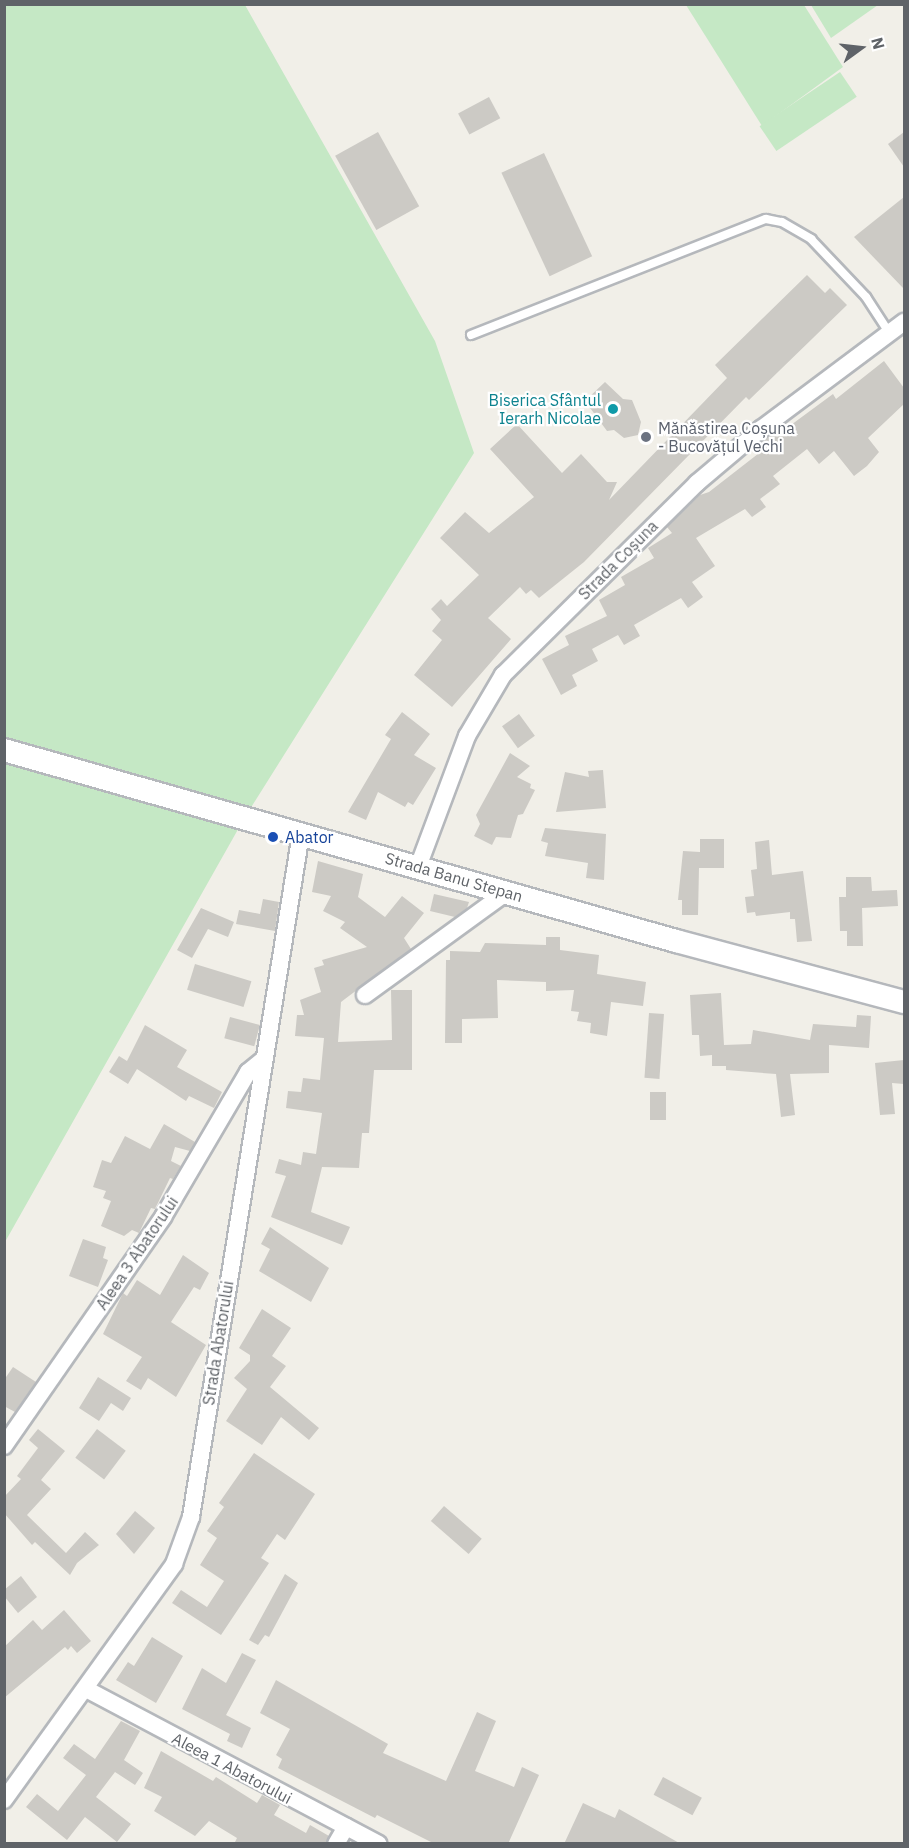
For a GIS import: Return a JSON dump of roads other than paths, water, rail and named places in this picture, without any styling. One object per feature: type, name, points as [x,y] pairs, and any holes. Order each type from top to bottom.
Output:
[{"type":"main road","name":"Strada Banu Stepan","points":[[4,750],[904,1002]]},
{"type":"street","name":"Strada Coșuna","points":[[418,867],[467,736],[502,675],[697,483],[761,429],[890,335],[904,322]]},
{"type":"street","name":"Strada Abatorului","points":[[4,1800],[174,1564],[191,1517],[301,833]]},
{"type":"street","points":[[365,995],[507,892]]},
{"type":"street","name":"Aleea 3 Abatorului","points":[[4,1446],[163,1217],[248,1072],[264,1059]]},
{"type":"street","name":"Aleea 1 Abatorului","points":[[86,1689],[379,1844]]},
{"type":"street","points":[[336,1844],[346,1827]]},
{"type":"lane","points":[[471,334],[766,219],[782,222],[811,239],[866,297],[890,335]]},
{"type":"place","name":"Biserica Sfântul Ierarh Nicolae","points":[[613,409]]},
{"type":"place","name":"Mănăstirea Coșuna - Bucovățul Vechi","points":[[646,437]]},
{"type":"place","name":"Abator","points":[[273,837]]}]
